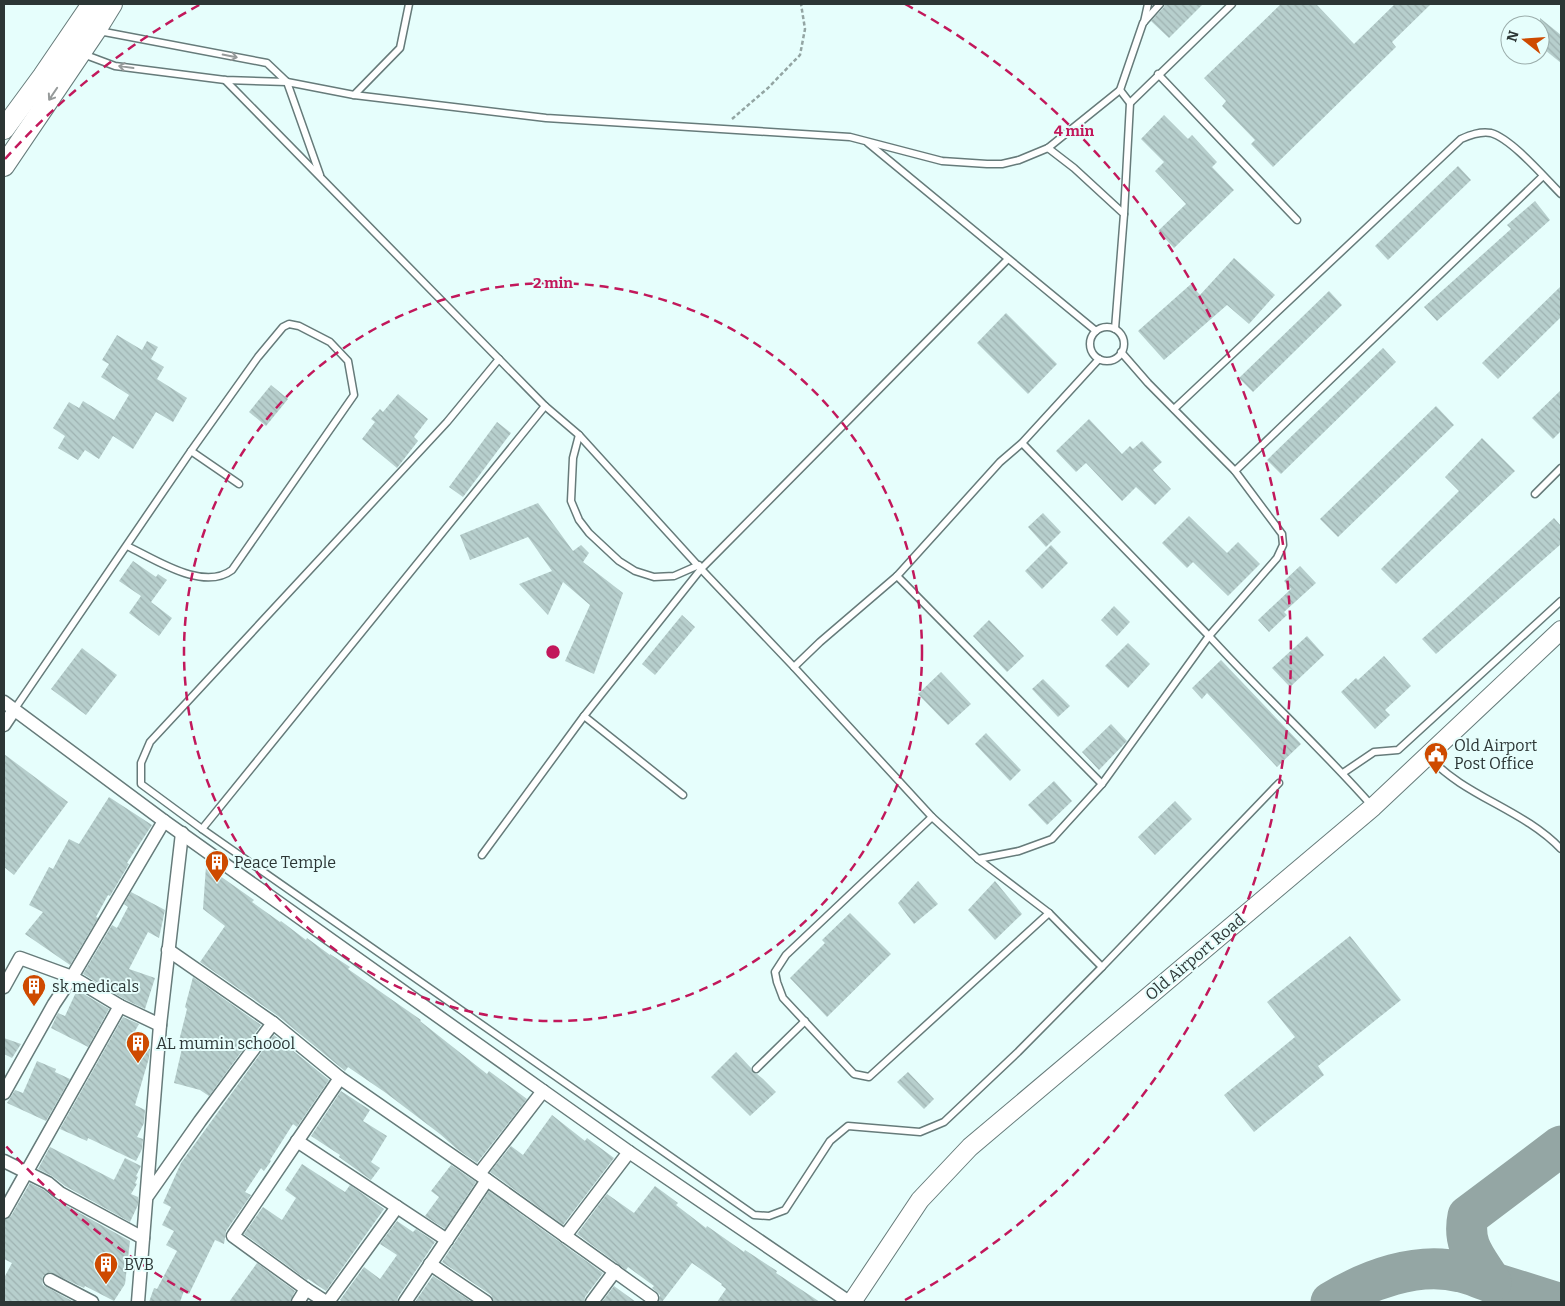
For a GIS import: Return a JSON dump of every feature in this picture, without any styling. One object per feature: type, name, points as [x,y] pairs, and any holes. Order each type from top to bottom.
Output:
[{"type":"main road","points":[[88,26],[92,4]]},
{"type":"main road","points":[[4,166],[72,49],[88,26],[112,4]]},
{"type":"main road","points":[[4,129],[72,49]]},
{"type":"main road","name":"Old Airport Road","points":[[851,1302],[920,1200],[970,1147],[1373,807],[1561,630]]},
{"type":"street","points":[[4,724],[9,706],[182,833],[628,1152],[851,1302]]},
{"type":"street","points":[[4,1093],[54,1004],[72,977],[164,820]]},
{"type":"street","points":[[138,1302],[160,1025],[182,833]]},
{"type":"street","points":[[168,950],[273,1023],[340,1078],[652,1298]]},
{"type":"street","points":[[4,987],[20,958],[72,977],[120,1006],[160,1025]]},
{"type":"street","points":[[4,1212],[120,1006]]},
{"type":"street","points":[[146,1197],[273,1023]]},
{"type":"street","points":[[340,1078],[233,1236],[327,1302],[397,1207]]},
{"type":"street","points":[[405,1302],[447,1240],[483,1177],[543,1091]]},
{"type":"street","points":[[297,1141],[447,1240]]},
{"type":"street","points":[[565,1236],[628,1152]]},
{"type":"street","points":[[4,1161],[48,1183],[60,1193],[143,1238]]},
{"type":"street","points":[[430,1264],[486,1302]]},
{"type":"street","points":[[592,1302],[615,1271]]},
{"type":"street","points":[[50,1280],[92,1302]]},
{"type":"street","points":[[298,1302],[306,1289]]},
{"type":"lane","points":[[354,95],[400,48],[408,4]]},
{"type":"lane","points":[[72,49],[115,66],[225,80],[287,82],[354,95],[546,118],[850,137],[942,161],[1002,164],[1019,160],[1048,148],[1120,90],[1148,4]]},
{"type":"lane","points":[[1143,23],[1160,4]]},
{"type":"lane","points":[[1130,103],[1232,4]]},
{"type":"lane","points":[[88,26],[267,63],[287,82],[322,179]]},
{"type":"lane","points":[[1158,74],[1297,220]]},
{"type":"lane","points":[[225,80],[545,406],[579,435],[932,817],[978,859],[1049,913],[1102,967]]},
{"type":"lane","points":[[1115,330],[1130,103],[1120,90]]},
{"type":"lane","points":[[1174,409],[1460,139],[1475,133],[1490,133],[1507,141],[1561,194]]},
{"type":"lane","points":[[865,141],[1096,331]]},
{"type":"lane","points":[[1048,148],[1074,168],[1124,214]]},
{"type":"lane","points":[[1235,470],[1543,176]]},
{"type":"lane","points":[[482,855],[584,716],[700,567],[1008,259]]},
{"type":"lane","points":[[9,706],[127,546],[258,357],[283,327],[289,324],[294,325],[317,334],[330,342],[348,361],[354,395],[232,570],[225,575],[217,577],[200,578],[127,546]]},
{"type":"lane","points":[[1106,327],[1115,330],[1123,340],[1124,346],[1118,357],[1112,360],[1099,359],[1092,351],[1090,346],[1096,331],[1106,327]]},
{"type":"lane","points":[[978,859],[1019,851],[1052,838],[1102,784],[1210,636],[1277,558],[1283,545],[1282,534],[1235,470],[1148,383],[1122,352]]},
{"type":"lane","points":[[499,359],[447,422],[150,742],[141,763],[141,784],[202,829],[754,1215],[769,1216],[785,1210],[830,1141],[848,1126],[920,1132],[944,1122],[1018,1052],[1102,967],[1279,783]]},
{"type":"lane","points":[[794,667],[897,576],[1000,462],[1022,443],[1099,359]]},
{"type":"lane","points":[[202,829],[545,406]]},
{"type":"lane","points":[[579,435],[573,458],[571,500],[579,520],[589,533],[619,561],[636,571],[654,577],[674,576],[700,567]]},
{"type":"lane","points":[[1022,443],[1210,636],[1240,671],[1343,773],[1373,807]]},
{"type":"lane","points":[[191,452],[239,484]]},
{"type":"lane","points":[[1535,494],[1561,468]]},
{"type":"lane","points":[[897,576],[1102,784]]},
{"type":"lane","points":[[1343,773],[1374,752],[1398,750],[1561,601]]},
{"type":"lane","points":[[584,716],[683,795]]},
{"type":"lane","points":[[1427,755],[1453,779],[1514,813],[1548,836],[1561,849]]},
{"type":"lane","points":[[932,817],[786,955],[775,972],[783,998],[854,1074],[869,1077],[1049,913]]},
{"type":"lane","points":[[756,1069],[805,1021]]},
{"type":"path","points":[[722,128],[768,88],[800,55],[805,29],[801,4]]},
{"type":"building","points":[[1165,4],[1203,4],[1169,38],[1151,21]]},
{"type":"building","points":[[1281,4],[1316,4],[1354,44],[1395,4],[1431,4],[1392,42],[1396,47],[1273,167],[1251,144],[1255,140],[1222,106],[1226,101],[1204,78]]},
{"type":"building","points":[[1550,26],[1561,35],[1561,63],[1550,54]]},
{"type":"building","points":[[1164,115],[1188,139],[1192,135],[1217,162],[1212,167],[1234,190],[1174,248],[1158,231],[1186,204],[1155,171],[1164,162],[1141,139]]},
{"type":"building","points":[[1458,166],[1471,180],[1388,260],[1375,246]]},
{"type":"building","points":[[1535,201],[1550,220],[1437,321],[1424,307],[1511,229],[1507,225]]},
{"type":"building","points":[[1234,258],[1275,295],[1249,324],[1227,305],[1164,360],[1138,331],[1191,284],[1200,295]]},
{"type":"building","points":[[1561,286],[1561,317],[1498,379],[1482,363]]},
{"type":"building","points":[[1329,291],[1342,305],[1253,392],[1239,378]]},
{"type":"building","points":[[1006,313],[1057,364],[1028,394],[977,343]]},
{"type":"building","points":[[117,335],[142,350],[147,341],[158,347],[151,359],[164,367],[157,379],[187,398],[173,422],[156,412],[133,449],[113,436],[99,459],[85,450],[78,460],[58,448],[65,436],[53,428],[69,402],[79,408],[83,401],[114,420],[129,395],[101,377],[109,364],[102,360]]},
{"type":"building","points":[[1383,348],[1396,362],[1281,474],[1267,460]]},
{"type":"building","points":[[271,385],[288,399],[266,426],[249,412]]},
{"type":"building","points":[[1561,390],[1561,431],[1553,439],[1532,418]]},
{"type":"building","points":[[398,394],[428,419],[414,437],[418,441],[397,468],[362,439],[375,422],[371,419],[380,409],[383,412]]},
{"type":"building","points":[[1436,406],[1454,425],[1338,537],[1320,519]]},
{"type":"building","points":[[1089,419],[1122,454],[1130,446],[1133,449],[1142,441],[1162,462],[1153,470],[1171,489],[1155,505],[1136,487],[1122,501],[1086,463],[1076,472],[1056,451]]},
{"type":"building","points":[[497,422],[511,433],[463,497],[449,487]]},
{"type":"building","points":[[1482,438],[1515,471],[1396,584],[1381,569],[1459,491],[1445,477]]},
{"type":"building","points":[[538,503],[573,551],[581,545],[589,553],[583,562],[623,593],[594,674],[565,661],[590,605],[563,582],[548,615],[519,584],[552,571],[528,537],[470,560],[460,535]]},
{"type":"building","points":[[1043,513],[1061,532],[1046,547],[1028,527]]},
{"type":"building","points":[[1189,516],[1227,553],[1238,542],[1260,564],[1228,596],[1193,562],[1187,568],[1162,543]]},
{"type":"building","points":[[1554,518],[1561,526],[1561,544],[1436,654],[1422,639]]},
{"type":"building","points":[[1051,545],[1068,563],[1042,589],[1025,571]]},
{"type":"building","points":[[133,561],[156,577],[158,574],[167,580],[151,602],[172,618],[159,636],[129,613],[141,596],[119,581]]},
{"type":"building","points":[[1300,566],[1316,583],[1284,612],[1287,615],[1269,632],[1258,620],[1291,589],[1284,581]]},
{"type":"building","points":[[1114,606],[1130,622],[1117,636],[1101,620]]},
{"type":"building","points":[[682,615],[695,627],[655,675],[642,664]]},
{"type":"building","points":[[989,620],[1024,656],[1007,672],[973,636]]},
{"type":"building","points":[[1307,636],[1324,655],[1290,687],[1272,668]]},
{"type":"building","points":[[1128,643],[1150,664],[1128,688],[1105,666]]},
{"type":"building","points":[[82,648],[117,675],[86,715],[51,689]]},
{"type":"building","points":[[1384,656],[1411,686],[1385,710],[1390,715],[1375,729],[1341,692],[1356,678],[1358,680]]},
{"type":"building","points":[[1221,660],[1301,744],[1277,767],[1207,693],[1202,699],[1192,688]]},
{"type":"building","points":[[941,672],[971,704],[948,725],[918,694]]},
{"type":"building","points":[[1043,679],[1070,706],[1058,717],[1032,689]]},
{"type":"building","points":[[1111,724],[1127,741],[1099,770],[1082,752]]},
{"type":"building","points":[[986,733],[1021,770],[1010,781],[975,744]]},
{"type":"building","points":[[4,754],[68,802],[14,875],[4,867]]},
{"type":"building","points":[[1054,781],[1072,801],[1047,825],[1028,805]]},
{"type":"building","points":[[109,797],[152,825],[127,863],[129,864],[110,896],[108,895],[96,917],[98,918],[70,965],[25,934],[43,912],[29,905],[49,867],[53,869],[69,839],[79,844]]},
{"type":"building","points":[[1175,801],[1192,819],[1155,855],[1138,837]]},
{"type":"building","points":[[206,866],[254,900],[252,902],[280,922],[350,967],[348,969],[421,1020],[487,1074],[489,1071],[527,1099],[477,1163],[386,1093],[348,1067],[345,1071],[278,1016],[200,962],[225,926],[203,909]]},
{"type":"building","points":[[918,881],[938,904],[914,924],[898,903]]},
{"type":"building","points":[[995,881],[1022,914],[995,940],[968,910]]},
{"type":"building","points":[[131,892],[165,910],[159,938],[148,932],[129,969],[155,978],[145,1009],[124,999],[83,974],[112,925],[117,928],[128,907],[124,904]]},
{"type":"building","points":[[850,913],[891,954],[827,1017],[790,978],[825,943],[822,940]]},
{"type":"building","points":[[1350,936],[1401,1000],[1318,1066],[1324,1075],[1254,1132],[1224,1095],[1295,1037],[1267,1002]]},
{"type":"building","points":[[193,977],[261,1025],[209,1096],[200,1090],[174,1083],[183,1044],[179,1041],[187,1009],[185,1007]]},
{"type":"building","points":[[77,990],[109,1009],[88,1047],[51,1028],[58,1013],[65,1016]]},
{"type":"building","points":[[123,1017],[139,1024],[130,1040],[150,1049],[135,1105],[145,1110],[144,1123],[137,1137],[143,1139],[142,1149],[136,1161],[88,1138],[87,1141],[60,1129]]},
{"type":"building","points":[[274,1035],[329,1080],[297,1127],[293,1124],[264,1171],[261,1168],[245,1192],[251,1195],[226,1231],[224,1244],[215,1240],[189,1294],[184,1291],[180,1302],[149,1302],[154,1288],[157,1289],[177,1251],[166,1245],[174,1231],[162,1225],[171,1207],[163,1203],[181,1163]]},
{"type":"building","points":[[4,1038],[21,1044],[12,1058],[4,1054]]},
{"type":"building","points":[[736,1052],[751,1068],[753,1073],[757,1074],[776,1092],[750,1116],[711,1077]]},
{"type":"building","points":[[37,1061],[56,1069],[55,1072],[70,1079],[46,1121],[7,1103],[15,1090],[23,1093]]},
{"type":"building","points":[[908,1072],[934,1099],[924,1109],[897,1082]]},
{"type":"building","points":[[341,1091],[370,1110],[363,1121],[387,1136],[371,1162],[380,1168],[371,1180],[339,1157],[340,1155],[311,1136]]},
{"type":"building","points":[[552,1115],[585,1141],[587,1138],[614,1158],[563,1225],[490,1172],[511,1146],[523,1155]]},
{"type":"building","points":[[50,1147],[114,1180],[125,1158],[141,1166],[136,1176],[138,1177],[135,1183],[137,1184],[131,1194],[138,1197],[138,1205],[130,1222],[38,1169]]},
{"type":"building","points":[[302,1164],[345,1192],[350,1185],[384,1209],[326,1291],[307,1280],[244,1234],[263,1207],[282,1220],[296,1198],[285,1190]]},
{"type":"building","points":[[451,1165],[476,1182],[445,1229],[425,1216],[439,1197],[431,1191]]},
{"type":"building","points":[[30,1183],[44,1190],[56,1200],[130,1241],[125,1284],[114,1301],[85,1286],[84,1288],[50,1272],[43,1276],[43,1285],[72,1302],[4,1302],[4,1278],[12,1263],[4,1259],[4,1220],[11,1216]]},
{"type":"building","points":[[655,1186],[706,1228],[707,1226],[744,1252],[745,1250],[820,1302],[717,1302],[726,1289],[722,1284],[692,1263],[662,1302],[659,1302],[660,1295],[652,1288],[654,1286],[628,1267],[626,1270],[577,1234],[607,1194],[634,1213]]},
{"type":"building","points":[[489,1191],[603,1273],[585,1297],[584,1302],[494,1302],[491,1295],[442,1262]]},
{"type":"building","points":[[397,1221],[413,1232],[416,1229],[435,1242],[398,1297],[397,1302],[343,1302],[340,1300],[364,1267],[380,1279],[397,1255],[380,1244]]},
{"type":"building","points":[[257,1263],[295,1291],[290,1302],[229,1302]]},
{"type":"building","points":[[433,1276],[472,1302],[415,1302]]},
{"type":"building","points":[[614,1286],[636,1302],[602,1302]]},
{"type":"taxiway","points":[[1331,1302],[1361,1286],[1410,1271],[1444,1269],[1465,1273],[1491,1282],[1469,1243],[1467,1235],[1468,1216],[1561,1146]]},
{"type":"taxiway","points":[[1491,1282],[1555,1302]]},
{"type":"place","name":"Old Airport Post Office","points":[[1436,775]]},
{"type":"place","name":"Peace Temple","points":[[217,883]]},
{"type":"place","name":"sk medicals","points":[[34,1007]]},
{"type":"place","name":"AL mumin schoool","points":[[138,1064]]},
{"type":"place","name":"BVB","points":[[106,1285]]}]
